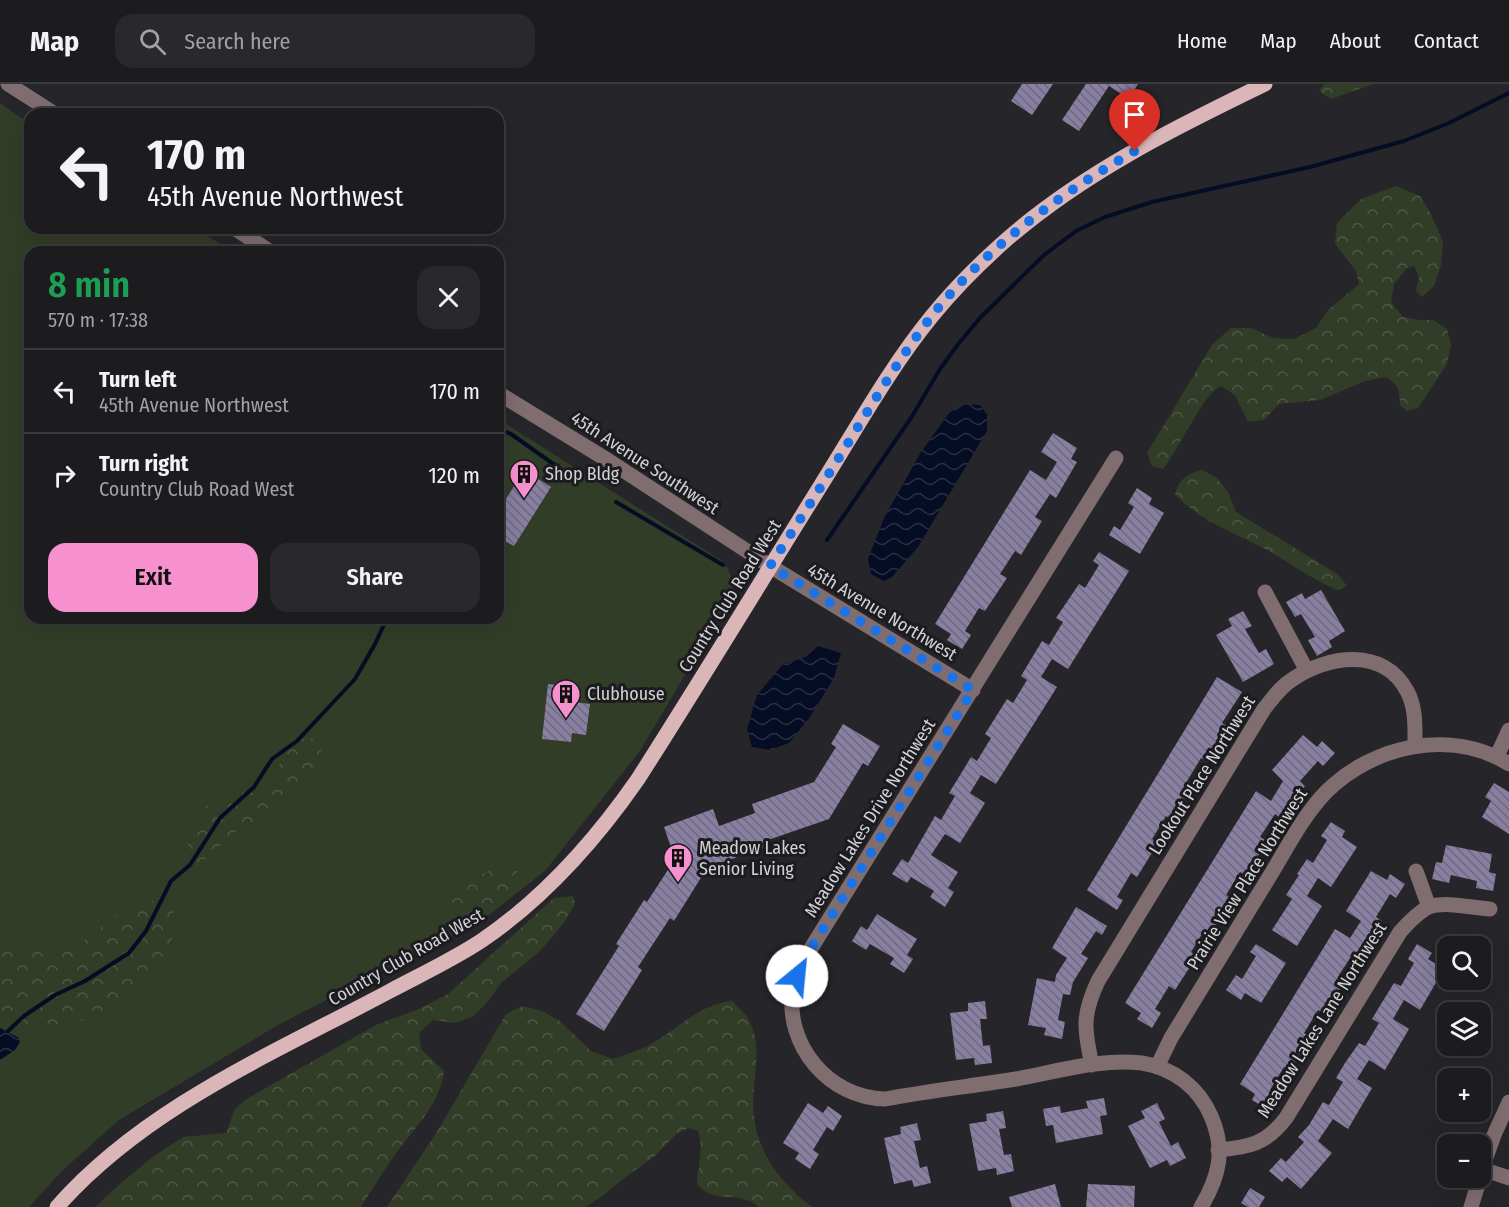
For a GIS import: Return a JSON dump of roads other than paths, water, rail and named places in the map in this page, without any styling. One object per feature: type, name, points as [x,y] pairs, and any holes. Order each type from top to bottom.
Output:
[{"type":"main road","name":"Country Club Road West","points":[[57,1207],[99,1166],[139,1133],[211,1085],[437,966],[480,941],[521,911],[587,845],[621,804],[906,352],[932,316],[1006,240],[1094,174],[1155,139],[1265,84]]},
{"type":"street","points":[[8,84],[45,108]]},
{"type":"street","points":[[243,234],[262,246]]},
{"type":"street","name":"45th Avenue Southwest","points":[[504,397],[609,461],[770,566]]},
{"type":"street","name":"Meadow Lakes Drive Northwest","points":[[1116,458],[805,958],[793,988],[793,1012],[798,1034],[812,1064],[838,1087],[868,1099],[885,1099],[1092,1065],[1132,1063],[1157,1067],[1179,1077],[1200,1095],[1213,1121],[1218,1149],[1217,1176],[1201,1207]]},
{"type":"street","name":"45th Avenue Northwest","points":[[770,566],[973,690]]},
{"type":"street","points":[[1265,592],[1307,671]]},
{"type":"street","name":"Lookout Place Northwest","points":[[1092,1065],[1085,1022],[1089,1000],[1098,981],[1264,709],[1292,679],[1341,659],[1356,658],[1382,666],[1400,680],[1407,691],[1415,721],[1415,745]]},
{"type":"street","points":[[1503,760],[1509,730]]},
{"type":"street","name":"Prairie View Place Northwest","points":[[1157,1067],[1171,1038],[1310,810],[1338,781],[1360,766],[1387,753],[1415,745],[1461,746],[1503,760]]},
{"type":"street","points":[[1416,871],[1429,907],[1449,905],[1490,909]]},
{"type":"street","name":"Meadow Lakes Lane Northwest","points":[[1218,1149],[1234,1148],[1262,1141],[1275,1132],[1286,1118],[1400,932],[1413,918],[1429,907]]},
{"type":"street","points":[[1491,1148],[1509,1102]]},
{"type":"street","points":[[1491,1175],[1509,1178]]},
{"type":"street","points":[[1471,1207],[1477,1188]]},
{"type":"water","points":[[963,404],[980,405],[987,415],[987,431],[918,547],[892,577],[884,581],[871,574],[868,559],[884,518],[921,452],[949,413]]},
{"type":"water","points":[[818,646],[841,653],[834,678],[810,717],[789,743],[770,750],[752,747],[747,729],[757,695],[783,664],[806,657]]},
{"type":"water","points":[[0,1028],[19,1038],[20,1042],[15,1050],[0,1060]]},
{"type":"waterway","points":[[827,540],[911,418],[940,369],[959,343],[980,318],[1044,255],[1076,231],[1105,217],[1152,202],[1310,167],[1404,141],[1449,123],[1509,93]]},
{"type":"waterway","points":[[504,431],[569,475]]},
{"type":"waterway","points":[[616,502],[723,565]]},
{"type":"waterway","points":[[8,1031],[24,1016],[55,995],[85,981],[129,953],[146,931],[171,881],[190,865],[220,818],[254,787],[272,759],[297,741],[355,679],[384,624]]},
{"type":"place","name":"Shop Bldg","points":[[524,500]]},
{"type":"place","name":"Clubhouse","points":[[566,720]]},
{"type":"place","name":"Meadow Lakes Senior Living","points":[[678,884]]}]
